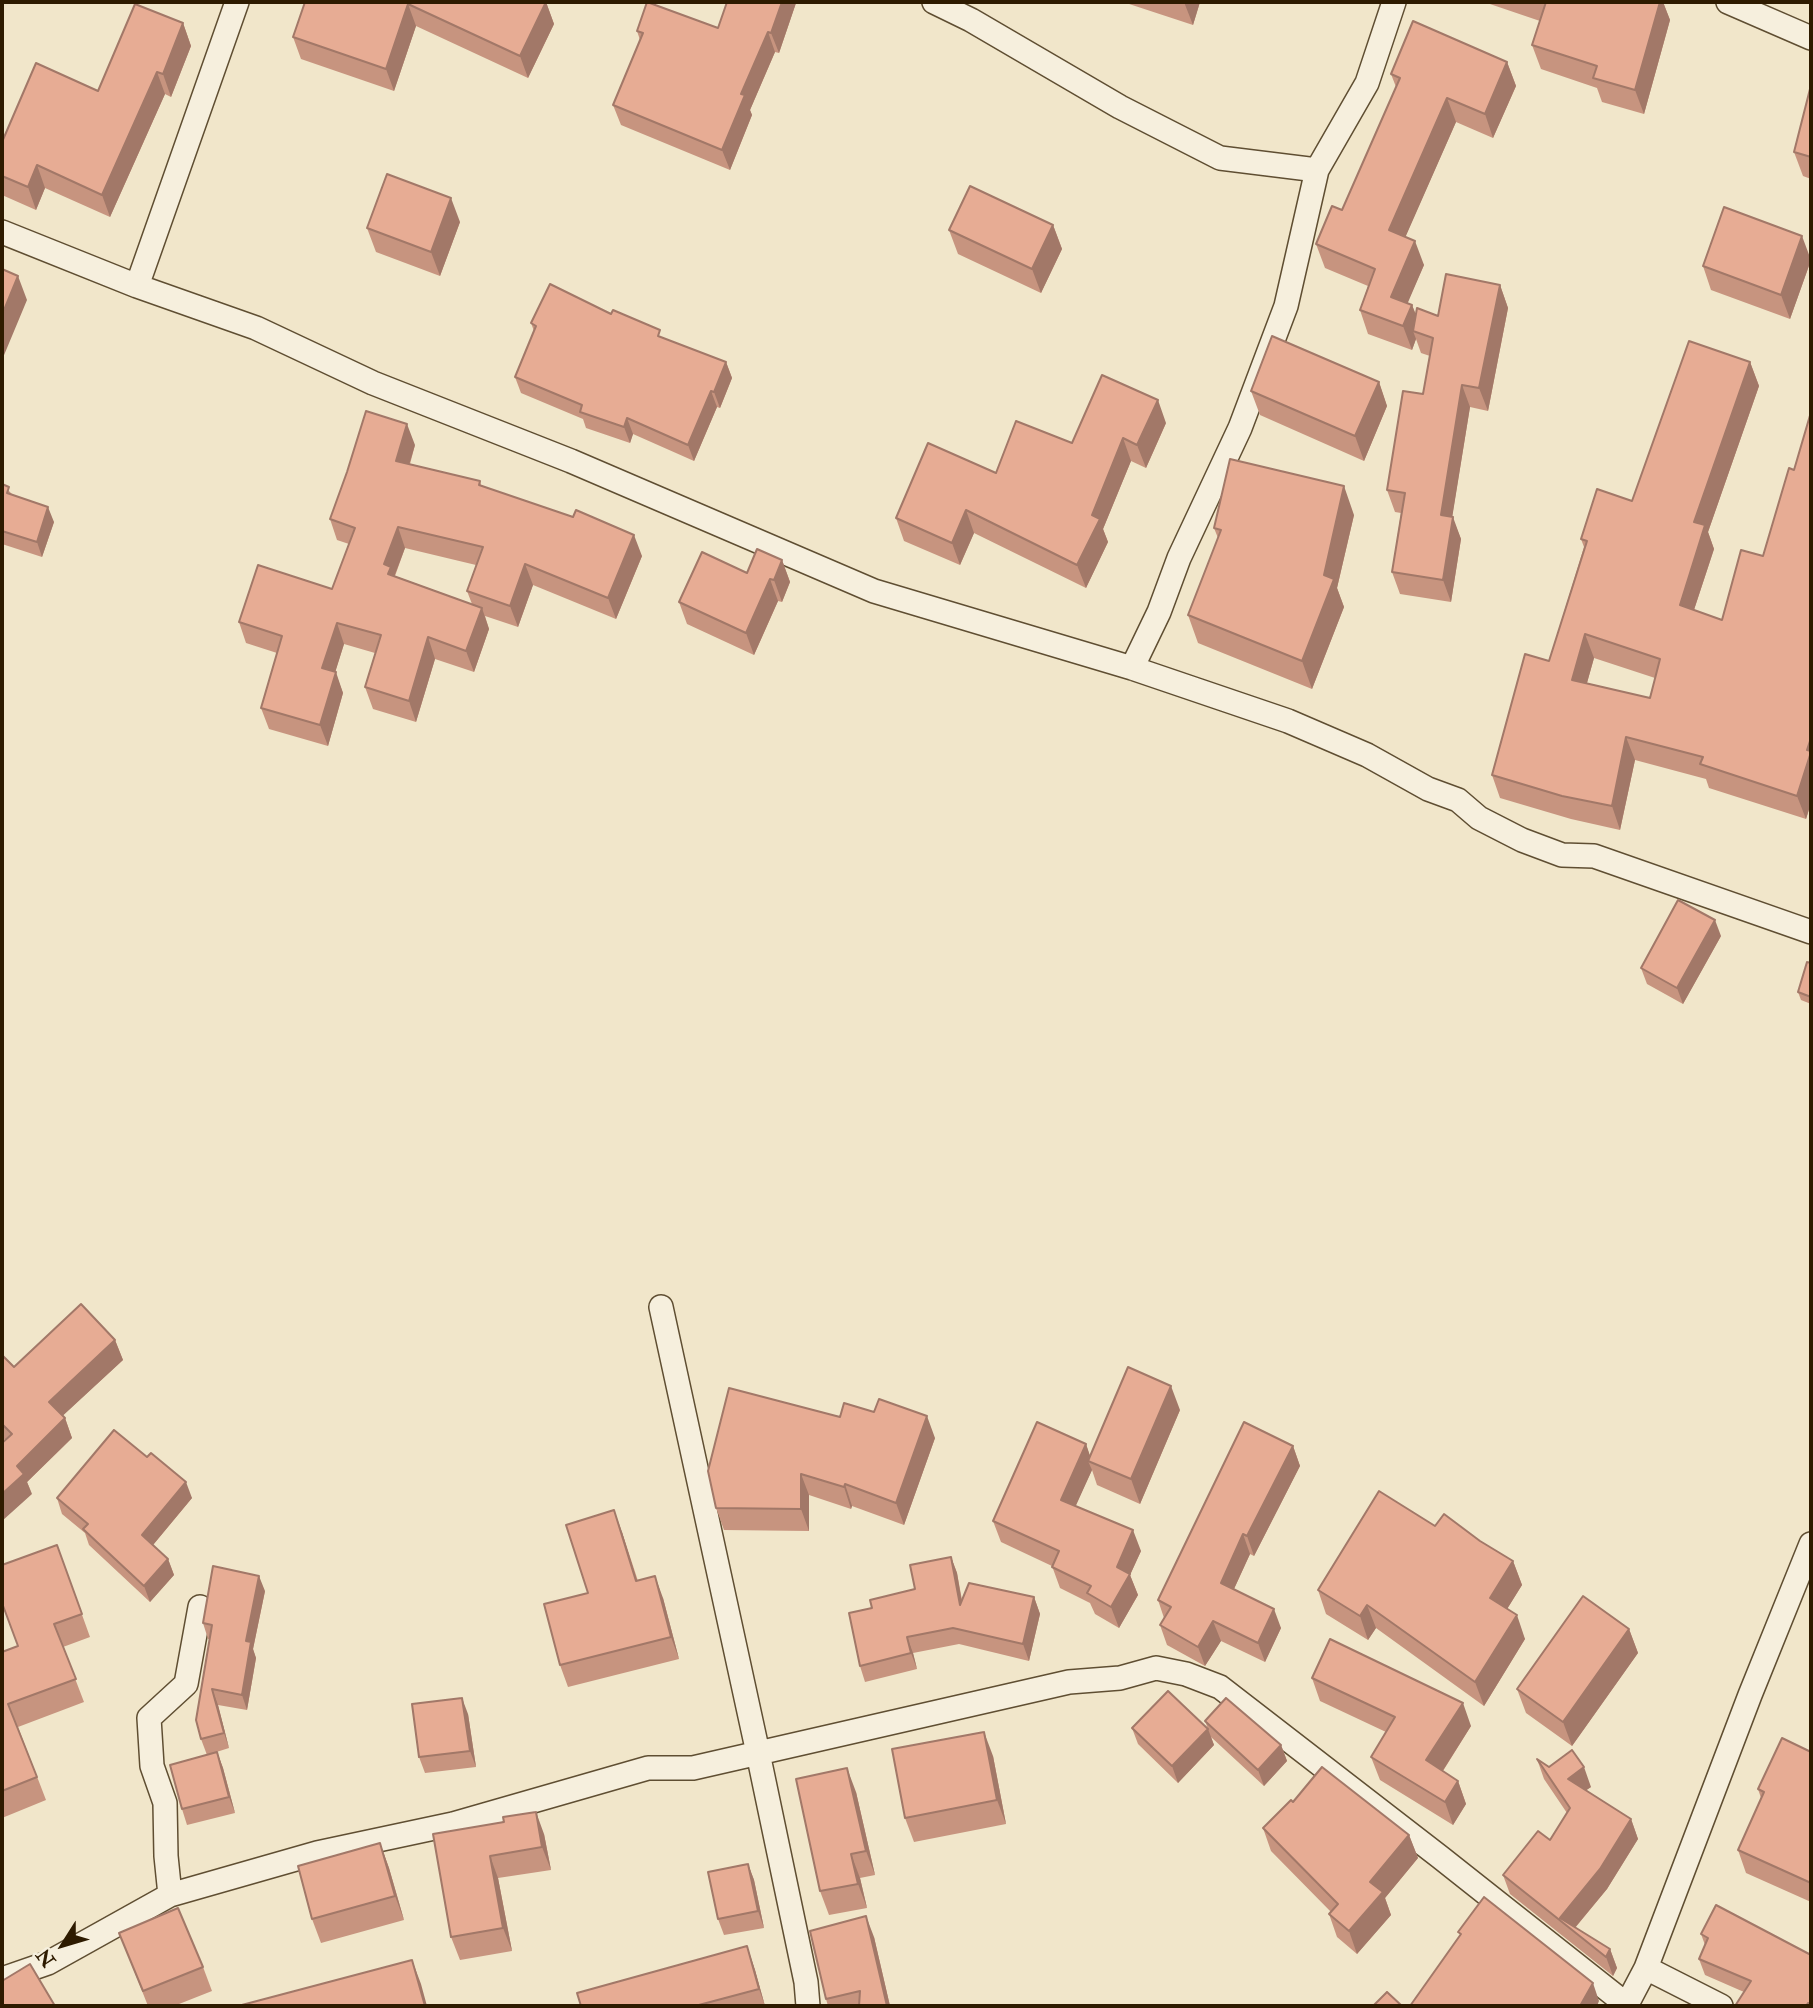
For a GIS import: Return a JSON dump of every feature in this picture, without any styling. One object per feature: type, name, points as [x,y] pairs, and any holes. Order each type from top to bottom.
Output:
[{"type":"street","points":[[137,286],[237,2]]},
{"type":"street","points":[[934,2],[971,20],[1120,107],[1220,158],[1317,170]]},
{"type":"street","points":[[1132,668],[1160,612],[1179,558],[1240,428],[1286,306],[1317,170],[1367,83],[1394,2]]},
{"type":"street","points":[[1728,2],[1811,38]]},
{"type":"street","points":[[2,232],[137,286],[256,328],[373,383],[571,461],[874,591],[1132,668],[1288,721],[1367,755],[1428,789],[1458,800],[1479,818],[1552,851],[1562,855],[1594,856],[1811,932]]},
{"type":"street","points":[[661,1307],[758,1753],[806,1982],[808,2006]]},
{"type":"street","points":[[2,1979],[48,1963],[170,1895],[317,1853],[453,1824],[648,1768],[693,1768],[1069,1682],[1120,1678],[1156,1668],[1186,1674],[1220,1687],[1626,2006],[1646,1968],[1811,1544]]},
{"type":"street","points":[[170,1895],[165,1803],[152,1766],[149,1718],[186,1684],[200,1607]]},
{"type":"street","points":[[1646,1968],[1721,2006]]},
{"type":"building","points":[[305,2],[546,2],[520,56],[408,4],[386,69],[293,37]]},
{"type":"building","points":[[647,2],[718,28],[727,2],[782,2],[771,33],[768,32],[741,94],[745,95],[722,150],[613,105],[643,33],[637,31]]},
{"type":"building","points":[[1546,2],[1660,2],[1635,90],[1593,78],[1597,66],[1532,45]]},
{"type":"building","points":[[135,4],[183,23],[163,74],[157,72],[102,195],[37,165],[28,187],[2,176],[2,142],[36,63],[98,91]]},
{"type":"building","points":[[1413,21],[1507,62],[1485,114],[1447,98],[1389,230],[1415,241],[1391,297],[1412,305],[1403,326],[1360,310],[1375,269],[1316,244],[1332,206],[1342,210],[1400,78],[1391,74]]},
{"type":"building","points":[[1811,85],[1811,157],[1794,152]]},
{"type":"building","points":[[387,174],[451,198],[431,252],[367,228]]},
{"type":"building","points":[[970,186],[1053,225],[1032,269],[949,230]]},
{"type":"building","points":[[1724,207],[1802,236],[1781,295],[1703,266]]},
{"type":"building","points":[[2,269],[18,276],[2,315]]},
{"type":"building","points":[[1446,274],[1500,285],[1479,388],[1462,385],[1441,515],[1453,517],[1443,580],[1392,572],[1405,493],[1387,490],[1403,391],[1423,394],[1433,338],[1413,331],[1417,308],[1438,316]]},
{"type":"building","points":[[550,284],[611,314],[613,310],[660,330],[658,336],[726,362],[688,445],[627,418],[624,427],[580,412],[582,405],[515,377],[536,326],[531,323]]},
{"type":"building","points":[[1272,336],[1379,382],[1355,436],[1251,391]]},
{"type":"building","points":[[1689,341],[1750,362],[1694,522],[1705,525],[1680,605],[1722,620],[1741,550],[1763,556],[1789,468],[1794,470],[1811,412],[1811,738],[1807,750],[1811,752],[1797,796],[1700,764],[1703,757],[1626,737],[1612,806],[1562,796],[1492,775],[1525,654],[1549,661],[1587,541],[1581,539],[1597,489],[1632,501]],"holes":[[[1585,634],[1660,659],[1650,698],[1572,680]]]},
{"type":"building","points":[[1102,375],[1158,400],[1137,445],[1123,438],[1092,515],[1100,519],[1077,565],[966,510],[952,543],[896,518],[928,443],[996,473],[1016,421],[1072,443]]},
{"type":"building","points":[[366,411],[407,424],[396,461],[480,481],[479,485],[573,517],[576,510],[634,535],[608,598],[525,564],[510,606],[467,591],[483,547],[398,527],[384,564],[391,567],[388,574],[482,608],[466,651],[428,637],[409,701],[365,687],[381,635],[337,623],[322,668],[336,672],[320,725],[261,708],[282,636],[239,622],[258,565],[332,589],[355,528],[330,519]]},
{"type":"building","points":[[1230,459],[1344,486],[1324,575],[1334,579],[1302,661],[1188,615],[1221,530],[1214,528]]},
{"type":"building","points":[[2,484],[9,487],[7,493],[48,507],[37,542],[2,531]]},
{"type":"building","points":[[757,549],[782,560],[774,580],[770,579],[746,633],[679,602],[702,552],[747,573]]},
{"type":"building","points":[[1678,900],[1715,920],[1677,988],[1641,968]]},
{"type":"building","points":[[1807,962],[1811,963],[1811,997],[1798,992]]},
{"type":"building","points":[[81,1304],[115,1340],[49,1402],[65,1418],[17,1466],[24,1474],[2,1494],[2,1443],[12,1434],[2,1424],[2,1355],[14,1367]]},
{"type":"building","points":[[1128,1367],[1171,1386],[1131,1479],[1088,1461]]},
{"type":"building","points":[[729,1388],[840,1417],[844,1403],[874,1412],[879,1399],[927,1416],[896,1503],[845,1484],[844,1487],[801,1474],[801,1509],[716,1508],[708,1471]]},
{"type":"building","points":[[1037,1422],[1086,1444],[1061,1500],[1133,1530],[1117,1567],[1130,1574],[1111,1607],[1087,1593],[1091,1586],[1052,1567],[1059,1551],[993,1521]]},
{"type":"building","points":[[1244,1422],[1293,1446],[1247,1536],[1243,1534],[1221,1583],[1274,1609],[1258,1643],[1213,1621],[1198,1647],[1160,1625],[1171,1607],[1158,1600]]},
{"type":"building","points":[[114,1430],[147,1457],[151,1453],[186,1482],[142,1535],[168,1559],[144,1586],[83,1529],[88,1524],[57,1498]]},
{"type":"building","points":[[1379,1491],[1435,1526],[1444,1514],[1513,1561],[1490,1598],[1517,1615],[1475,1682],[1367,1605],[1360,1616],[1318,1590]]},
{"type":"building","points":[[614,1510],[636,1581],[655,1576],[671,1637],[560,1665],[544,1604],[588,1593],[566,1525]]},
{"type":"building","points":[[57,1545],[82,1614],[54,1624],[76,1679],[8,1704],[37,1777],[2,1791],[2,1652],[18,1646],[2,1603],[2,1565]]},
{"type":"building","points":[[951,1557],[960,1605],[969,1583],[1034,1597],[1023,1644],[953,1628],[907,1637],[911,1653],[860,1666],[849,1613],[872,1608],[870,1600],[915,1589],[910,1565]]},
{"type":"building","points":[[213,1566],[259,1576],[246,1641],[251,1642],[242,1695],[212,1689],[224,1733],[201,1739],[196,1720],[212,1625],[203,1623]]},
{"type":"building","points":[[1583,1596],[1629,1629],[1563,1722],[1517,1689]]},
{"type":"building","points":[[1330,1639],[1463,1703],[1426,1760],[1458,1781],[1445,1802],[1371,1757],[1395,1717],[1312,1678]]},
{"type":"building","points":[[1168,1691],[1208,1729],[1172,1766],[1132,1728]]},
{"type":"building","points":[[462,1698],[470,1751],[419,1757],[412,1704]]},
{"type":"building","points":[[1226,1698],[1281,1745],[1258,1770],[1205,1721]]},
{"type":"building","points":[[984,1732],[997,1800],[905,1818],[892,1749]]},
{"type":"building","points":[[1782,1738],[1811,1752],[1811,1883],[1738,1850],[1764,1792],[1758,1789]]},
{"type":"building","points":[[1572,1750],[1584,1767],[1568,1779],[1631,1819],[1600,1869],[1560,1918],[1610,1949],[1606,1957],[1503,1875],[1538,1831],[1550,1840],[1570,1808],[1537,1759],[1549,1767]]},
{"type":"building","points":[[217,1752],[229,1797],[182,1809],[170,1765]]},
{"type":"building","points":[[1322,1767],[1409,1835],[1370,1882],[1383,1892],[1349,1931],[1329,1914],[1338,1904],[1263,1828],[1291,1800],[1293,1802]]},
{"type":"building","points":[[847,1768],[866,1851],[851,1854],[858,1884],[820,1891],[796,1779]]},
{"type":"building","points":[[536,1812],[542,1847],[490,1856],[503,1928],[451,1937],[433,1834],[504,1822],[503,1817]]},
{"type":"building","points":[[380,1843],[395,1896],[312,1919],[298,1866]]},
{"type":"building","points":[[748,1864],[758,1911],[718,1919],[708,1872]]},
{"type":"building","points":[[1484,1897],[1593,1983],[1580,2006],[1410,2006]]},
{"type":"building","points":[[1716,1905],[1811,1955],[1811,2004],[1735,2006],[1751,1981],[1699,1959],[1708,1938],[1701,1934]]},
{"type":"building","points":[[178,1908],[203,1967],[143,1991],[119,1933]]},
{"type":"building","points":[[866,1916],[887,2006],[859,2006],[860,1991],[826,1999],[810,1931]]},
{"type":"building","points":[[747,1946],[759,1989],[695,2006],[581,2006],[577,1993]]},
{"type":"building","points":[[412,1960],[425,2006],[238,2006]]},
{"type":"building","points":[[30,1964],[55,2006],[2,2006],[2,1981]]},
{"type":"building","points":[[1387,1992],[1402,2006],[1373,2006]]}]
